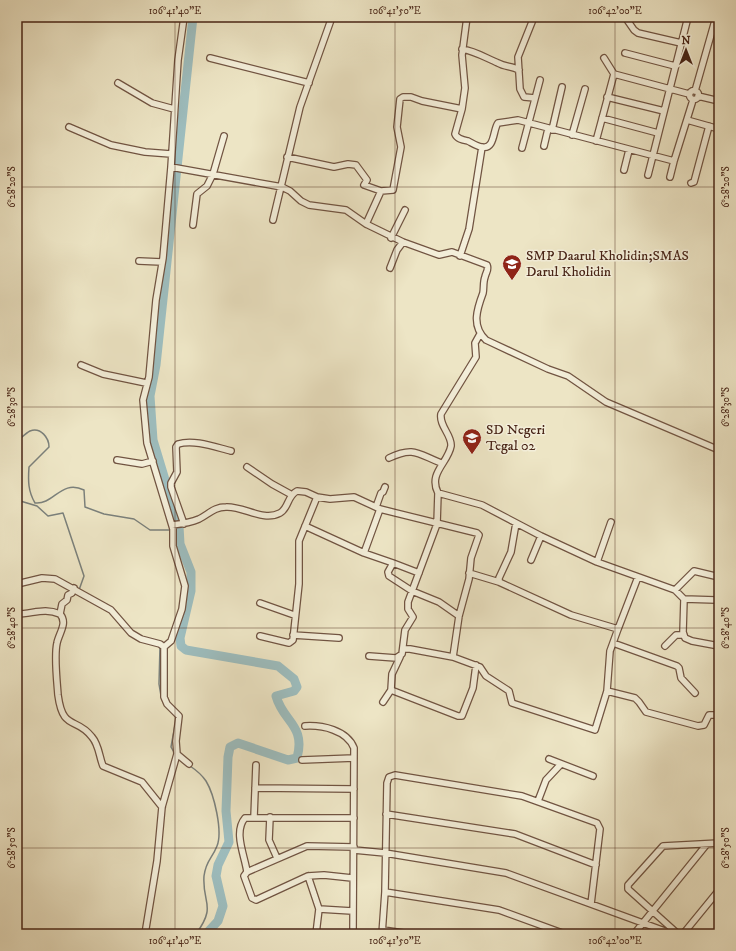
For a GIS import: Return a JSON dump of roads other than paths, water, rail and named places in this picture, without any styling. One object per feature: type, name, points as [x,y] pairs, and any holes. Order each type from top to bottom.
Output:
[{"type":"street","points":[[145,934],[157,861],[162,807],[177,756],[176,741],[179,716],[168,704],[163,690],[164,647],[171,641],[182,609],[185,586],[173,546],[172,525],[147,443],[143,400],[146,383],[149,377],[156,300],[162,262],[165,217],[170,195],[173,167],[171,154],[174,110],[184,17]]},
{"type":"street","points":[[273,220],[298,114],[332,17]]},
{"type":"street","points":[[467,17],[462,49],[464,88],[462,109],[455,136],[482,148],[490,145],[492,142],[498,123],[518,120],[550,130],[674,161]]},
{"type":"street","points":[[534,17],[519,53],[519,70],[520,92],[524,97],[535,98]]},
{"type":"street","points":[[625,17],[634,30],[638,33],[681,43]]},
{"type":"street","points":[[648,175],[688,17]]},
{"type":"street","points":[[670,177],[692,100],[696,99],[716,17]]},
{"type":"street","points":[[462,49],[489,58],[499,64],[512,66],[519,70]]},
{"type":"street","points":[[625,53],[675,66]]},
{"type":"street","points":[[210,58],[309,83]]},
{"type":"street","points":[[604,58],[614,74],[689,94],[697,93],[719,101]]},
{"type":"street","points":[[596,141],[614,74]]},
{"type":"street","points":[[522,148],[540,80]]},
{"type":"street","points":[[118,83],[152,103],[174,110]]},
{"type":"street","points":[[544,146],[562,87]]},
{"type":"street","points":[[572,135],[585,89]]},
{"type":"street","points":[[689,94],[692,100]]},
{"type":"street","points":[[287,157],[334,167],[356,164],[367,180],[364,186],[381,192],[393,190],[401,148],[398,127],[400,99],[403,96],[411,97],[422,101],[462,109]]},
{"type":"street","points":[[608,97],[664,112]]},
{"type":"street","points":[[602,118],[658,133]]},
{"type":"street","points":[[687,120],[719,129]]},
{"type":"street","points":[[691,183],[694,182],[709,126]]},
{"type":"street","points":[[69,127],[112,145],[145,152],[171,154]]},
{"type":"street","points":[[193,225],[197,194],[207,186],[213,174],[224,136]]},
{"type":"street","points":[[460,256],[469,228],[482,148]]},
{"type":"street","points":[[624,170],[629,150]]},
{"type":"street","points":[[173,167],[282,187],[304,203],[346,210],[366,224],[391,238],[439,255],[452,252],[460,256],[484,262],[488,268],[484,279],[483,292],[477,307],[477,324],[480,334],[486,340],[548,370],[568,376],[606,402],[719,450]]},
{"type":"street","points":[[366,224],[381,192]]},
{"type":"street","points":[[391,238],[405,210]]},
{"type":"street","points":[[390,268],[397,250],[403,242]]},
{"type":"street","points":[[139,261],[162,262]]},
{"type":"street","points":[[383,702],[391,690],[392,674],[404,649],[404,630],[413,617],[407,606],[437,524],[438,493],[436,481],[442,463],[451,444],[441,421],[442,414],[476,357],[475,343],[480,334]]},
{"type":"street","points":[[81,365],[103,374],[146,383]]},
{"type":"street","points":[[184,524],[171,486],[177,472],[176,447],[178,444],[186,443],[211,446],[231,451]]},
{"type":"street","points":[[389,458],[403,451],[409,451],[442,463]]},
{"type":"street","points":[[117,460],[142,464],[153,461]]},
{"type":"street","points":[[247,466],[272,484],[292,495]]},
{"type":"street","points":[[364,553],[378,508],[381,493],[386,487]]},
{"type":"street","points":[[172,525],[184,524],[200,519],[212,510],[226,506],[262,514],[274,515],[283,511],[292,495],[300,491],[317,497],[330,499],[354,497],[378,508],[478,534],[479,538],[471,558],[459,616],[454,657]]},
{"type":"street","points":[[438,493],[482,505],[541,536],[597,562],[675,590],[684,599],[716,600]]},
{"type":"street","points":[[260,636],[289,643],[293,640],[294,615],[299,584],[298,548],[317,497]]},
{"type":"street","points":[[597,562],[611,522]]},
{"type":"street","points":[[499,582],[499,578],[511,552],[516,523]]},
{"type":"street","points":[[305,526],[364,553],[419,573]]},
{"type":"street","points":[[530,560],[541,536]]},
{"type":"street","points":[[393,563],[388,575],[412,591],[439,602],[459,616]]},
{"type":"street","points":[[675,590],[694,571],[719,577]]},
{"type":"street","points":[[469,573],[499,582],[571,615],[618,629]]},
{"type":"street","points":[[17,584],[47,577],[55,579],[111,610],[131,633],[141,639],[160,644],[164,647]]},
{"type":"street","points":[[404,649],[454,657],[476,665],[480,667],[486,676],[509,691],[512,703],[595,730],[607,691],[610,673],[609,658],[613,643],[638,577]]},
{"type":"street","points":[[73,590],[68,595],[67,600],[62,604],[60,614],[64,625],[56,647],[58,692],[62,715],[84,729],[94,738],[103,766],[142,782],[162,807]]},
{"type":"street","points":[[684,599],[684,635],[688,640],[719,646]]},
{"type":"street","points":[[260,603],[294,615]]},
{"type":"street","points":[[17,614],[46,610],[60,614]]},
{"type":"street","points":[[294,635],[339,638]]},
{"type":"street","points":[[665,646],[676,635],[684,635]]},
{"type":"street","points":[[613,643],[677,666],[679,668],[681,678],[695,693]]},
{"type":"street","points":[[369,656],[400,657]]},
{"type":"street","points":[[391,690],[458,716],[462,716],[473,688],[476,665]]},
{"type":"street","points":[[607,691],[635,698],[646,712],[698,726],[704,725],[709,715],[719,715]]},
{"type":"street","points":[[305,726],[330,728],[352,743],[354,758],[354,848],[352,878],[353,934]]},
{"type":"street","points":[[177,756],[189,764]]},
{"type":"street","points":[[302,760],[354,758]]},
{"type":"street","points":[[549,759],[593,776]]},
{"type":"street","points":[[254,817],[256,764]]},
{"type":"street","points":[[538,801],[546,780],[561,764]]},
{"type":"street","points":[[410,934],[382,932],[385,892],[388,780],[391,776],[395,775],[509,794],[538,801],[597,823],[600,829],[591,904]]},
{"type":"street","points":[[255,788],[354,789]]},
{"type":"street","points":[[386,814],[515,834],[596,865]]},
{"type":"street","points":[[247,872],[240,843],[243,819],[254,817],[354,818]]},
{"type":"street","points":[[270,817],[269,840],[277,858]]},
{"type":"street","points":[[634,934],[706,844]]},
{"type":"street","points":[[678,934],[628,889],[628,885],[662,846],[719,844]]},
{"type":"street","points":[[352,878],[324,875],[308,876],[256,900],[252,898],[244,880],[247,872],[307,846],[354,848],[506,873],[673,934]]},
{"type":"street","points":[[308,876],[319,909],[316,934]]},
{"type":"street","points":[[683,934],[719,890]]},
{"type":"street","points":[[385,892],[499,910],[565,934]]},
{"type":"street","points":[[319,909],[352,910]]},
{"type":"waterway","points":[[193,17],[156,365],[150,396],[153,440],[179,526],[180,544],[191,572],[191,591],[180,638],[181,646],[186,650],[278,666],[294,679],[297,687],[294,691],[276,696],[279,705],[296,731],[299,747],[297,758],[288,760],[238,743],[230,747],[228,757],[226,811],[229,842],[218,865],[216,876],[223,906],[218,921],[206,934]]},
{"type":"waterway","points":[[17,441],[28,432],[34,430],[44,434],[48,440],[49,447],[29,467],[29,486],[35,503],[42,503],[63,490],[76,487],[84,490],[85,507],[104,514],[134,519],[150,530],[171,530]]},
{"type":"waterway","points":[[17,500],[37,506],[48,516],[63,513],[84,576],[79,590]]},
{"type":"waterway","points":[[120,625],[129,634]]},
{"type":"waterway","points":[[160,646],[159,684],[161,696]]},
{"type":"waterway","points":[[175,725],[171,747],[175,754]]},
{"type":"waterway","points":[[190,766],[203,777],[209,787],[215,803],[219,831],[217,846],[208,863],[204,876],[207,905],[206,917],[196,934]]},
{"type":"place","name":"SMP Daarul Kholidin;SMAS Darul Kholidin","points":[[512,281]]},
{"type":"place","name":"SD Negeri Tegal 02","points":[[472,455]]}]
